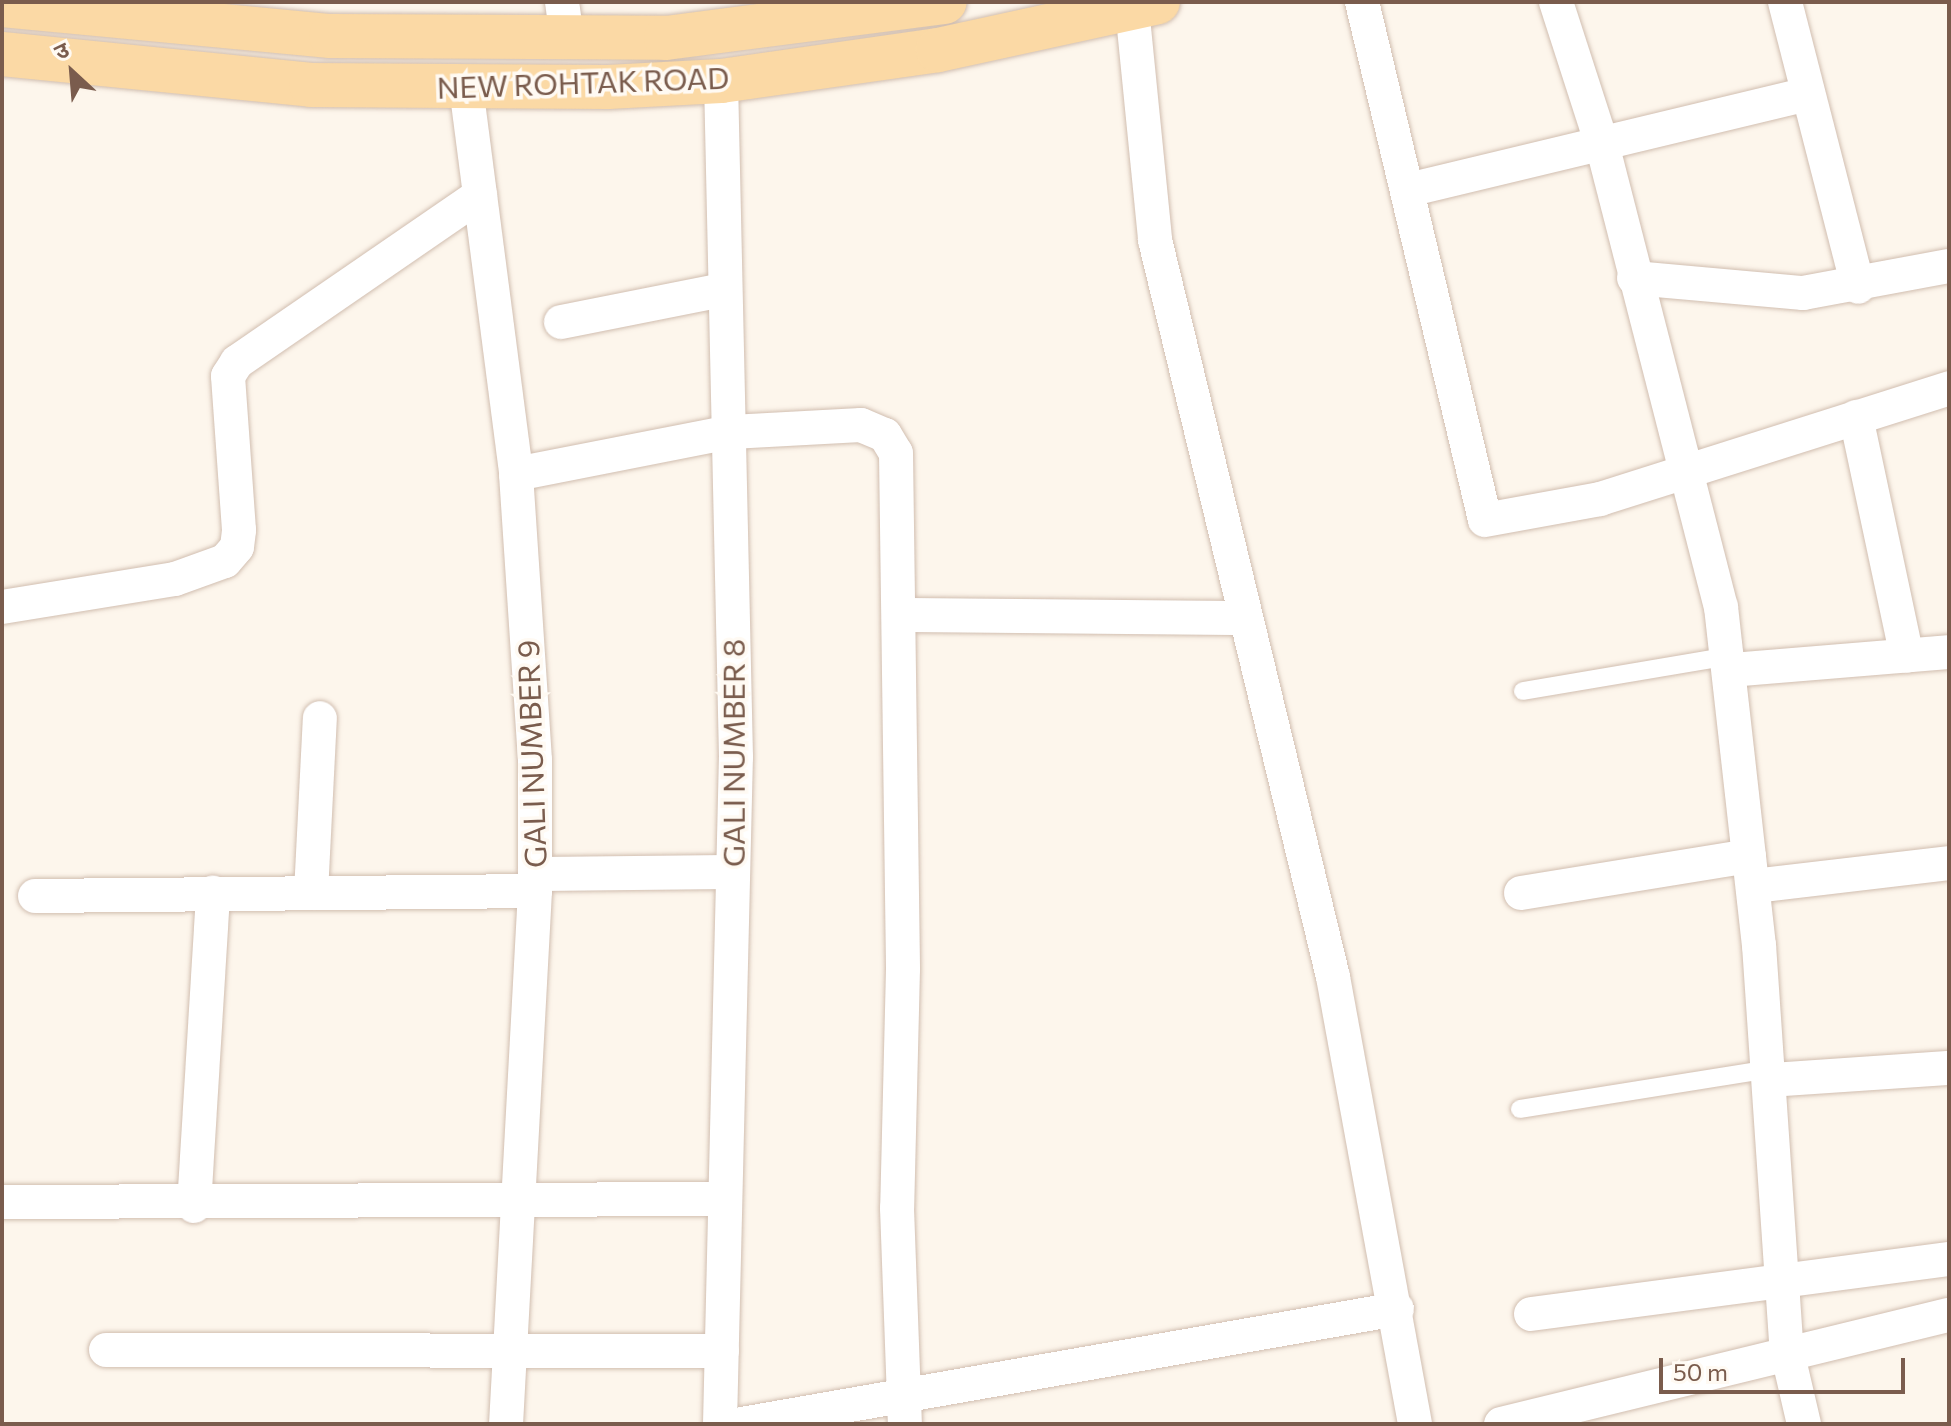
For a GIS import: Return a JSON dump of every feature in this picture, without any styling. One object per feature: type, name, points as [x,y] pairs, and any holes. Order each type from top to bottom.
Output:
[{"type":"main road","name":"NEW ROHTAK ROAD","points":[[2,5],[331,36],[564,20],[666,38],[945,2]]},
{"type":"main road","name":"NEW ROHTAK ROAD","points":[[2,54],[311,85],[466,87],[721,81],[938,50],[1145,5]]},
{"type":"street","points":[[1362,2],[1485,520],[1683,475],[1949,388]]},
{"type":"street","points":[[1556,2],[1602,144],[1730,663],[1770,1074],[1787,1351],[1804,1424]]},
{"type":"street","points":[[1785,2],[1805,95],[1858,287]]},
{"type":"street","points":[[1145,5],[1155,240],[1243,618],[1333,977],[1397,1309],[1415,1424]]},
{"type":"street","name":"GALI NUMBER 8","points":[[720,1424],[733,872],[731,432],[723,290],[721,81]]},
{"type":"street","name":"GALI NUMBER 9","points":[[466,87],[516,474],[535,760],[535,882],[506,1424]]},
{"type":"street","points":[[1408,190],[1805,95]]},
{"type":"street","points":[[2,607],[175,579],[225,561],[237,547],[239,530],[228,376],[237,362],[480,195]]},
{"type":"street","points":[[1634,278],[1783,292],[1858,287],[1949,266]]},
{"type":"street","points":[[561,322],[723,290]]},
{"type":"street","points":[[1856,417],[1907,656]]},
{"type":"street","points":[[516,474],[731,432],[861,425],[885,435],[898,464],[904,1411]]},
{"type":"street","points":[[900,615],[1243,618]]},
{"type":"street","points":[[1730,663],[1949,652]]},
{"type":"street","points":[[311,893],[320,718]]},
{"type":"street","points":[[1521,893],[1752,871],[1949,863]]},
{"type":"street","points":[[35,896],[311,893],[733,872]]},
{"type":"street","points":[[194,1206],[213,893]]},
{"type":"street","points":[[1770,1074],[1949,1068]]},
{"type":"street","points":[[2,1202],[194,1206],[725,1199]]},
{"type":"street","points":[[1531,1314],[1783,1277],[1949,1259]]},
{"type":"street","points":[[742,1424],[904,1411],[1397,1309]]},
{"type":"street","points":[[1501,1424],[1787,1351],[1949,1315]]},
{"type":"street","points":[[106,1350],[511,1346],[722,1351]]},
{"type":"lane","points":[[1523,691],[1730,663]]},
{"type":"lane","points":[[1520,1109],[1770,1074]]}]
